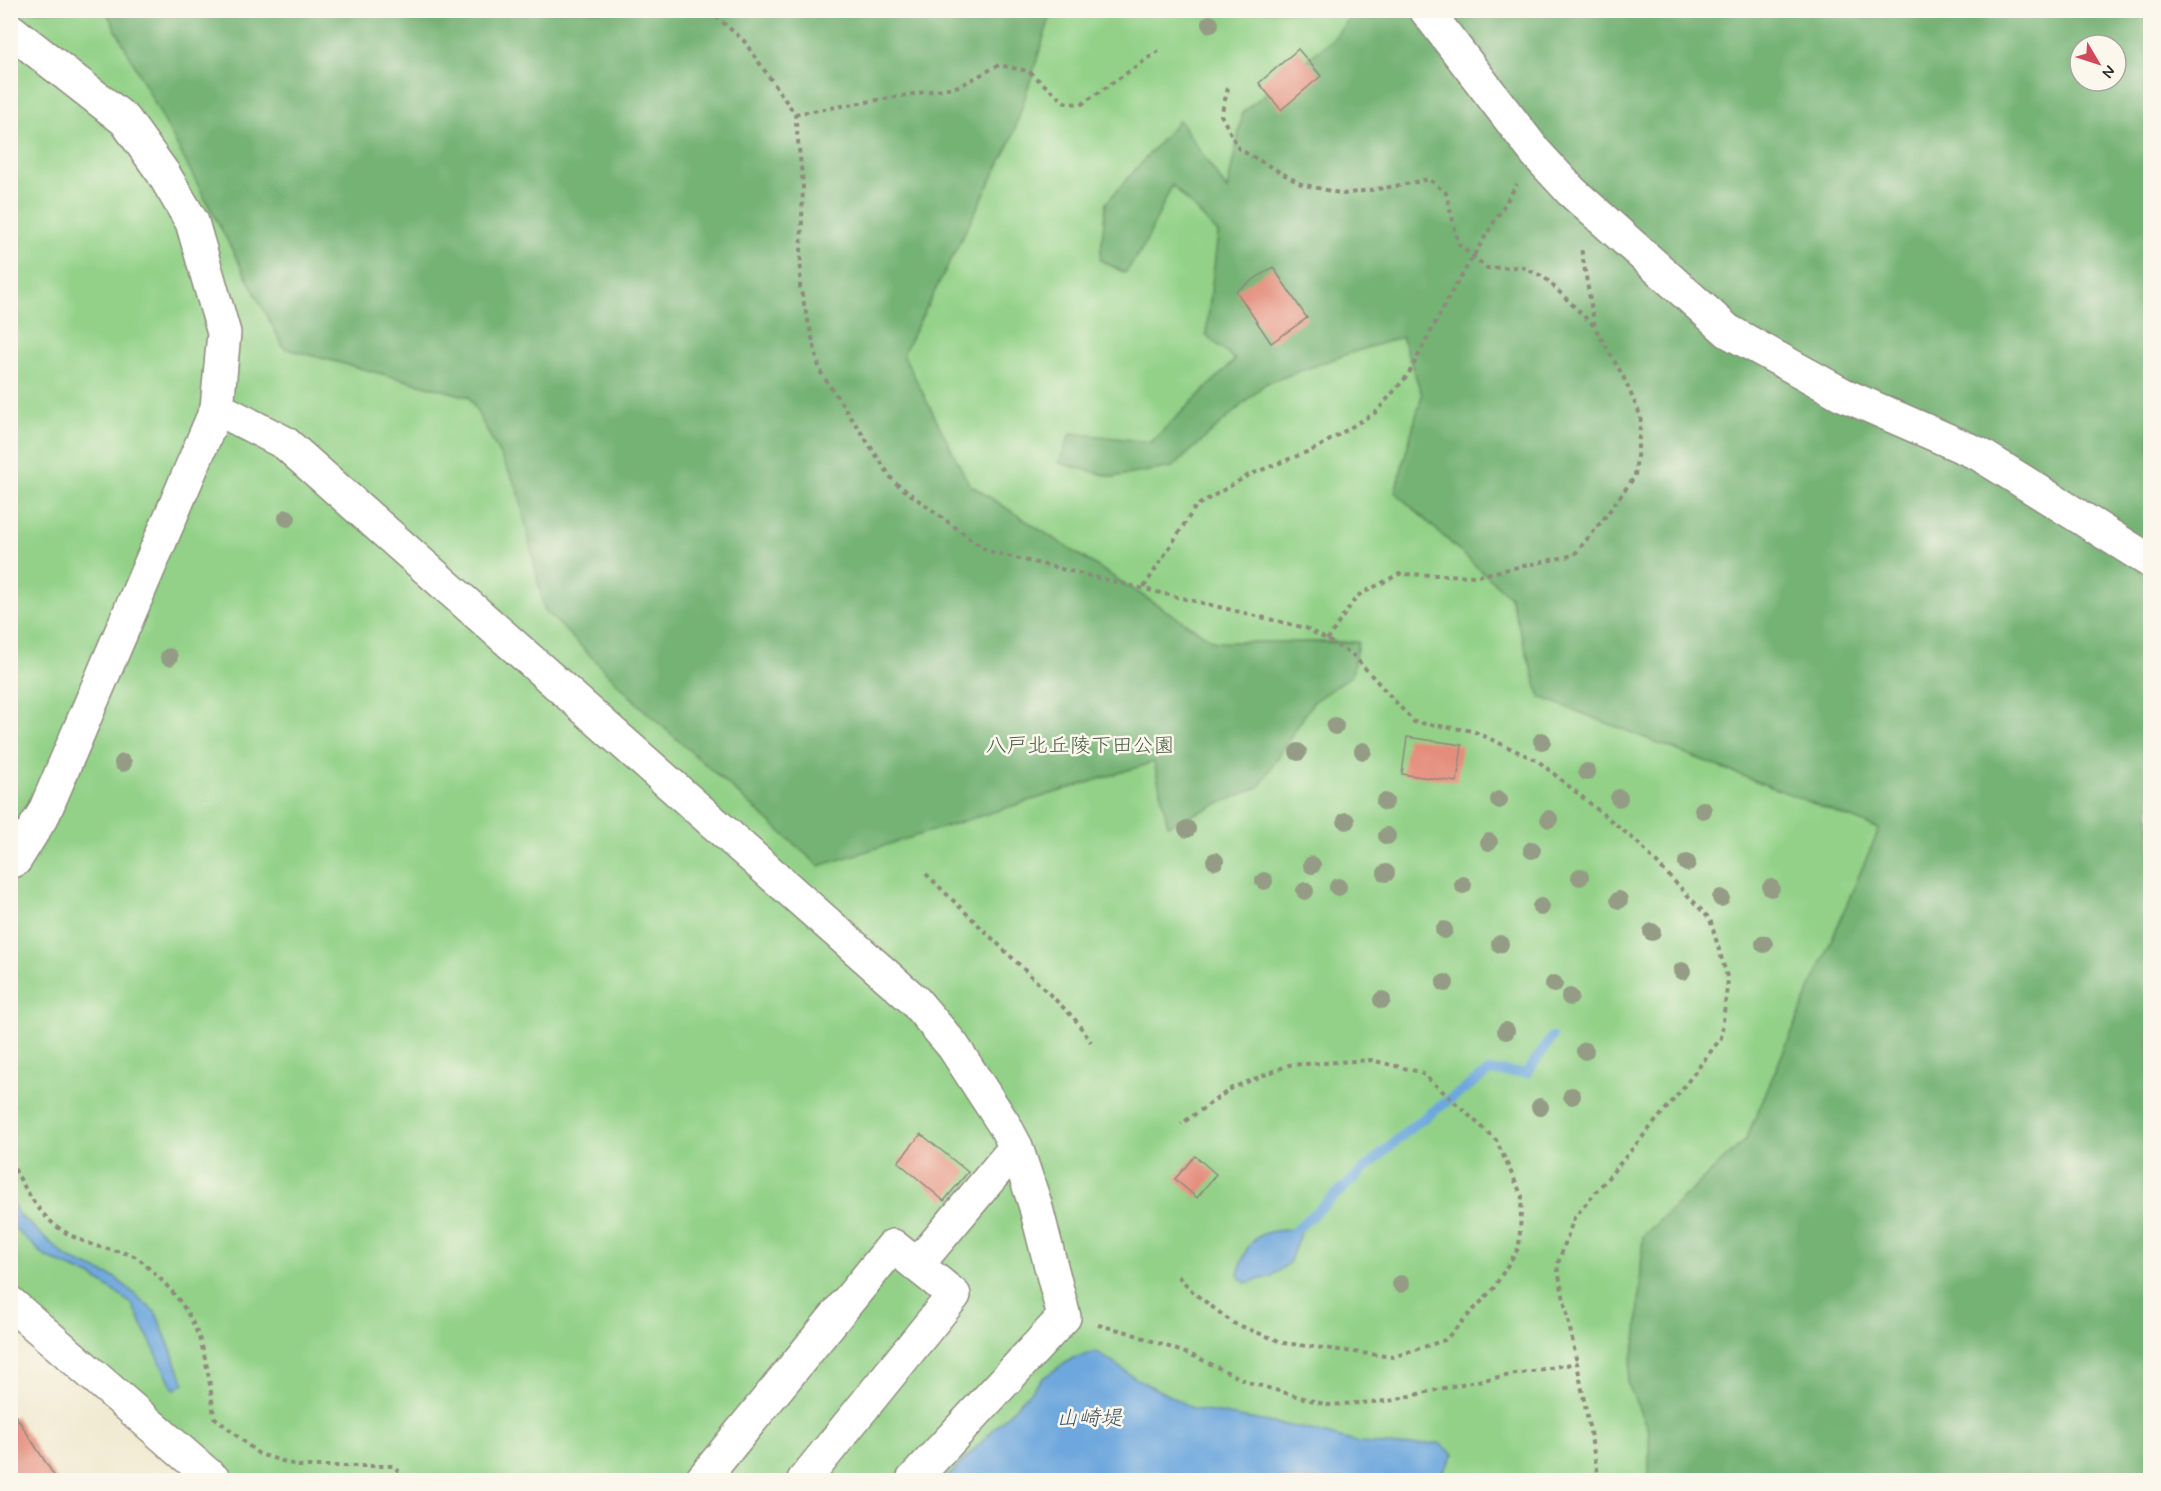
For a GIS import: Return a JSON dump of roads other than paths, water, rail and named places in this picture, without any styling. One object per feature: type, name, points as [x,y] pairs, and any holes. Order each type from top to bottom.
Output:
[{"type":"street","points":[[1426,10],[1536,153],[1571,191],[1728,331],[1842,394],[1979,454],[2151,561]]},
{"type":"street","points":[[10,30],[125,120],[163,173],[192,222],[224,333],[217,408],[44,813],[15,860],[10,862]]},
{"type":"street","points":[[217,408],[285,443],[914,1000],[953,1046],[1005,1126],[1016,1147],[1035,1204],[1064,1317],[913,1480]]},
{"type":"street","points":[[917,1266],[1016,1147]]},
{"type":"street","points":[[702,1480],[893,1246],[954,1295],[804,1480]]},
{"type":"street","points":[[10,1303],[214,1480]]},
{"type":"water","points":[[10,1196],[18,1214],[68,1258],[116,1278],[156,1313],[184,1383],[174,1390],[132,1304],[93,1277],[46,1257],[11,1225]]},
{"type":"water","points":[[1303,1226],[1289,1263],[1270,1277],[1245,1283],[1238,1275],[1245,1252],[1253,1240],[1266,1233]]},
{"type":"water","name":"山崎堤","points":[[1097,1352],[1137,1379],[1194,1409],[1307,1429],[1359,1443],[1400,1446],[1439,1443],[1454,1454],[1437,1480],[945,1480],[1044,1377],[1073,1358]]},
{"type":"waterway","points":[[1289,1236],[1413,1126],[1490,1071],[1527,1073],[1552,1037]]},
{"type":"park label","name":"八戸北丘陵下田公園","points":[[1080,746]]}]
